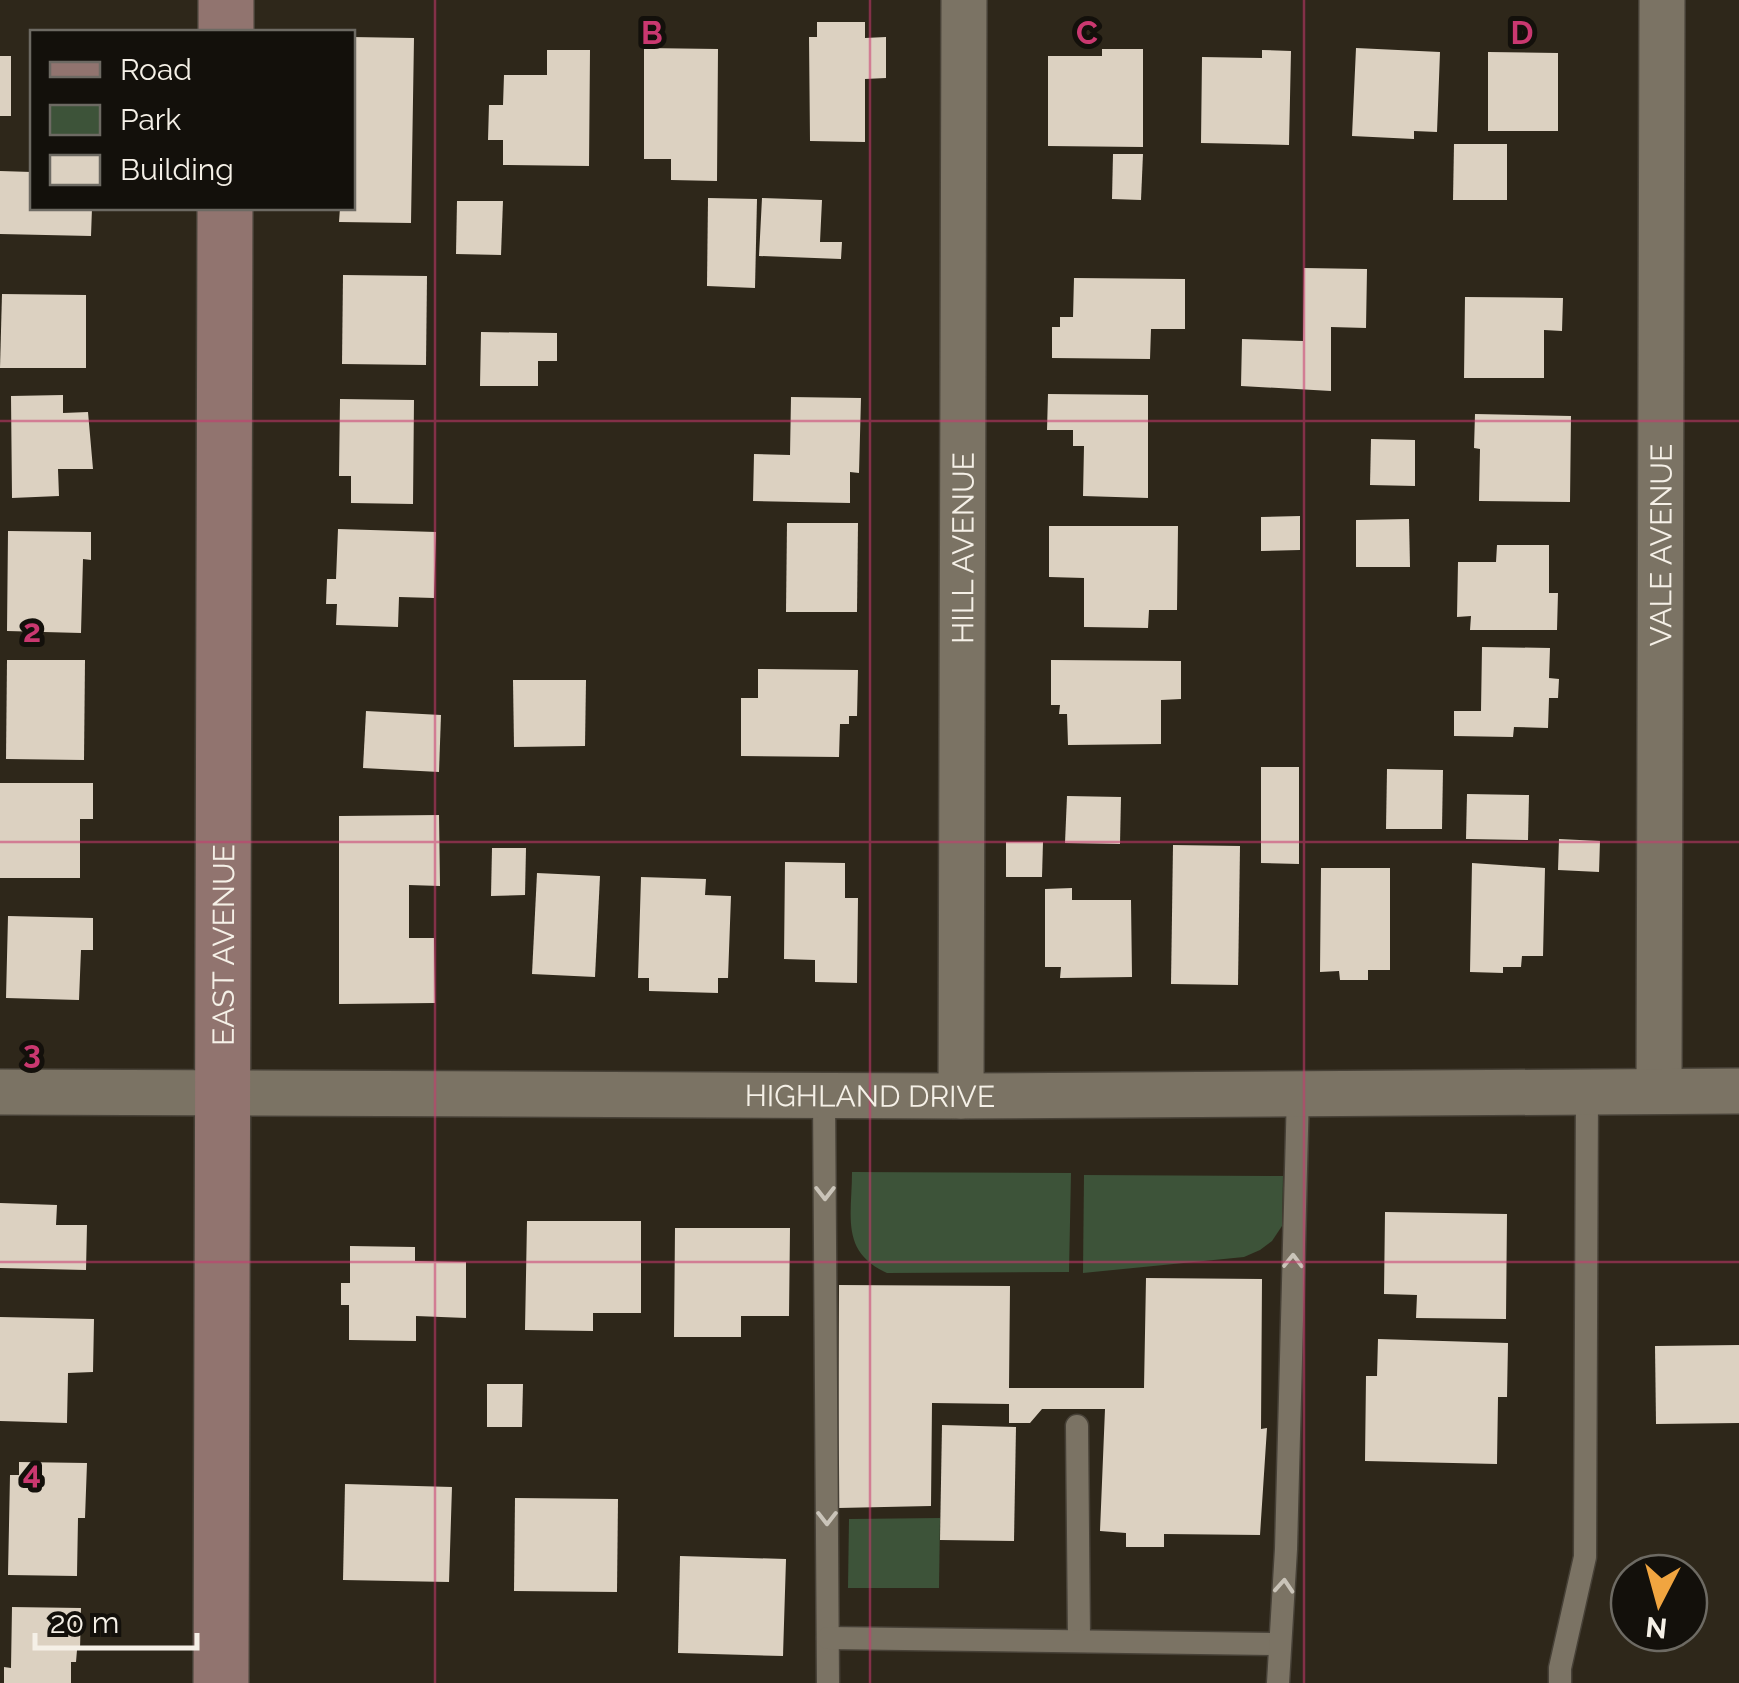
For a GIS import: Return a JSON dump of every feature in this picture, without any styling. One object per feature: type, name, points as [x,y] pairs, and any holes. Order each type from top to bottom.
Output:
[{"type":"street","points":[[226,0],[226,30]]},
{"type":"street","name":"HILL AVENUE","points":[[961,1096],[964,0]]},
{"type":"street","name":"VALE AVENUE","points":[[1659,1090],[1662,0]]},
{"type":"street","name":"EAST AVENUE","points":[[221,1683],[225,210]]},
{"type":"street","name":"HIGHLAND DRIVE","points":[[0,1092],[961,1096],[1739,1091]]},
{"type":"lane","points":[[1560,1683],[1585,1557],[1587,1091]]},
{"type":"lane","points":[[1278,1683],[1286,1549],[1298,1093]]},
{"type":"lane","points":[[824,1096],[828,1683]]},
{"type":"lane","points":[[1076,1426],[1078,1639]]},
{"type":"lane","points":[[828,1638],[1279,1644]]},
{"type":"green space","points":[[852,1172],[1071,1173],[1069,1272],[887,1273],[862,1255],[855,1243]]},
{"type":"green space","points":[[1084,1175],[1283,1176],[1282,1226],[1272,1241],[1244,1257],[1083,1273]]},
{"type":"green space","points":[[940,1518],[939,1588],[848,1588],[849,1519]]},
{"type":"building","points":[[817,22],[865,22],[865,38],[886,37],[886,78],[865,79],[865,142],[810,141],[809,37],[817,37]]},
{"type":"building","points":[[355,37],[414,38],[411,223],[339,222],[340,210],[355,210]]},
{"type":"building","points":[[644,48],[718,49],[717,181],[671,180],[671,159],[644,159]]},
{"type":"building","points":[[1356,48],[1440,52],[1437,132],[1414,131],[1414,139],[1352,136]]},
{"type":"building","points":[[1102,49],[1143,49],[1143,147],[1048,146],[1048,56],[1102,56]]},
{"type":"building","points":[[547,50],[590,50],[589,166],[503,165],[503,140],[488,140],[489,105],[503,105],[504,75],[547,75]]},
{"type":"building","points":[[1262,50],[1291,51],[1289,145],[1201,143],[1202,57],[1262,58]]},
{"type":"building","points":[[1488,52],[1558,53],[1558,131],[1488,131]]},
{"type":"building","points":[[0,56],[11,56],[11,116],[0,116]]},
{"type":"building","points":[[1454,144],[1507,144],[1507,200],[1453,200]]},
{"type":"building","points":[[1113,154],[1143,154],[1141,200],[1112,199]]},
{"type":"building","points":[[0,171],[30,172],[30,210],[92,210],[91,236],[0,234]]},
{"type":"building","points":[[708,198],[757,199],[755,288],[707,286]]},
{"type":"building","points":[[762,198],[822,200],[820,242],[842,242],[841,259],[759,256]]},
{"type":"building","points":[[457,201],[503,201],[501,255],[456,254]]},
{"type":"building","points":[[1304,268],[1367,269],[1366,328],[1331,327],[1331,391],[1241,386],[1242,339],[1303,341]]},
{"type":"building","points":[[343,275],[427,276],[426,365],[342,364]]},
{"type":"building","points":[[1074,278],[1185,279],[1185,329],[1151,329],[1150,359],[1052,358],[1052,327],[1060,327],[1060,317],[1073,317]]},
{"type":"building","points":[[2,294],[86,295],[86,368],[0,368]]},
{"type":"building","points":[[1465,297],[1563,298],[1562,331],[1544,330],[1544,378],[1464,378]]},
{"type":"building","points":[[481,332],[557,333],[557,361],[538,361],[538,386],[480,386]]},
{"type":"building","points":[[1048,394],[1148,395],[1148,498],[1083,496],[1084,446],[1073,446],[1073,430],[1047,430]]},
{"type":"building","points":[[63,395],[63,413],[88,412],[93,469],[58,469],[59,496],[12,498],[11,396]]},
{"type":"building","points":[[791,397],[861,398],[859,473],[850,472],[850,503],[753,501],[754,454],[790,455]]},
{"type":"building","points":[[340,399],[414,400],[413,504],[351,503],[351,476],[339,476]]},
{"type":"building","points":[[1475,414],[1571,416],[1570,502],[1479,501],[1480,449],[1474,448]]},
{"type":"building","points":[[1371,439],[1415,440],[1415,486],[1370,485]]},
{"type":"building","points":[[1300,516],[1300,550],[1261,551],[1261,517]]},
{"type":"building","points":[[1409,519],[1410,567],[1356,567],[1356,520]]},
{"type":"building","points":[[787,523],[858,523],[857,612],[786,612]]},
{"type":"building","points":[[1049,526],[1178,526],[1177,610],[1149,610],[1148,628],[1084,627],[1084,578],[1049,577]]},
{"type":"building","points":[[338,529],[436,532],[434,598],[399,597],[398,627],[336,625],[337,604],[326,604],[327,579],[336,579]]},
{"type":"building","points":[[8,531],[91,532],[91,560],[83,559],[81,633],[7,631]]},
{"type":"building","points":[[1497,545],[1549,545],[1549,593],[1558,593],[1557,630],[1470,630],[1471,616],[1457,617],[1458,562],[1496,562]]},
{"type":"building","points":[[1482,647],[1550,648],[1549,678],[1559,679],[1558,698],[1549,698],[1548,728],[1514,727],[1513,737],[1454,736],[1454,711],[1481,711]]},
{"type":"building","points":[[7,660],[85,660],[84,760],[6,759]]},
{"type":"building","points":[[1051,660],[1181,661],[1181,699],[1161,700],[1161,744],[1068,745],[1067,714],[1059,714],[1060,705],[1051,705]]},
{"type":"building","points":[[758,669],[858,670],[857,716],[849,716],[849,724],[840,724],[839,757],[741,756],[741,698],[758,698]]},
{"type":"building","points":[[513,680],[586,680],[585,746],[514,747]]},
{"type":"building","points":[[366,711],[441,715],[439,772],[363,768]]},
{"type":"building","points":[[1261,767],[1299,767],[1299,864],[1261,863]]},
{"type":"building","points":[[1387,769],[1443,770],[1442,829],[1386,829]]},
{"type":"building","points":[[0,783],[93,783],[93,819],[80,819],[80,878],[0,878]]},
{"type":"building","points":[[1467,794],[1529,795],[1528,840],[1466,839]]},
{"type":"building","points":[[1067,796],[1121,797],[1120,844],[1065,843]]},
{"type":"building","points":[[439,815],[440,886],[409,885],[409,938],[434,938],[435,1003],[339,1004],[339,816]]},
{"type":"building","points":[[1559,839],[1600,841],[1599,872],[1558,870]]},
{"type":"building","points":[[1006,842],[1043,842],[1042,877],[1006,877]]},
{"type":"building","points":[[1173,845],[1240,846],[1238,985],[1171,984]]},
{"type":"building","points":[[492,848],[526,848],[525,895],[491,896]]},
{"type":"building","points":[[785,862],[845,863],[845,898],[858,898],[857,983],[815,982],[815,960],[784,959]]},
{"type":"building","points":[[1472,863],[1545,868],[1543,956],[1522,956],[1521,967],[1503,967],[1503,973],[1470,972]]},
{"type":"building","points":[[1321,868],[1390,868],[1390,970],[1368,970],[1368,980],[1340,980],[1339,971],[1320,972]]},
{"type":"building","points":[[537,873],[600,876],[595,977],[532,974]]},
{"type":"building","points":[[641,877],[706,879],[705,895],[731,896],[728,978],[718,978],[718,993],[649,991],[649,978],[638,978]]},
{"type":"building","points":[[1072,888],[1072,900],[1131,900],[1132,977],[1060,978],[1061,967],[1045,967],[1045,889]]},
{"type":"building","points":[[8,916],[93,918],[93,950],[81,950],[79,1000],[6,998]]},
{"type":"building","points":[[0,1203],[57,1205],[56,1225],[87,1225],[86,1270],[0,1268]]},
{"type":"building","points":[[1385,1212],[1507,1214],[1506,1319],[1416,1318],[1417,1295],[1384,1294]]},
{"type":"building","points":[[527,1221],[641,1221],[641,1313],[593,1313],[593,1331],[525,1330]]},
{"type":"building","points":[[675,1228],[790,1228],[789,1316],[741,1316],[741,1337],[674,1337]]},
{"type":"building","points":[[350,1246],[415,1247],[415,1261],[466,1262],[466,1318],[416,1316],[416,1341],[349,1340],[349,1305],[341,1305],[341,1283],[350,1283]]},
{"type":"building","points":[[1146,1278],[1262,1279],[1261,1429],[1267,1428],[1260,1535],[1164,1534],[1164,1547],[1126,1547],[1126,1533],[1100,1531],[1105,1409],[1042,1409],[1030,1423],[1009,1423],[1009,1404],[932,1403],[931,1506],[838,1508],[839,1285],[1010,1286],[1009,1388],[1144,1388]]},
{"type":"building","points":[[0,1317],[94,1319],[93,1372],[68,1373],[67,1423],[0,1421]]},
{"type":"building","points":[[1378,1339],[1508,1343],[1507,1397],[1498,1397],[1497,1464],[1365,1461],[1366,1376],[1377,1376]]},
{"type":"building","points":[[1739,1345],[1739,1423],[1656,1424],[1655,1346]]},
{"type":"building","points":[[487,1384],[523,1384],[522,1427],[487,1427]]},
{"type":"building","points":[[942,1425],[1016,1427],[1014,1541],[940,1540]]},
{"type":"building","points":[[19,1462],[87,1463],[85,1518],[78,1518],[77,1576],[8,1575],[10,1475],[19,1475]]},
{"type":"building","points":[[345,1484],[452,1487],[449,1582],[343,1580]]},
{"type":"building","points":[[515,1498],[618,1499],[617,1592],[514,1591]]},
{"type":"building","points":[[680,1556],[786,1559],[783,1656],[678,1653]]},
{"type":"building","points":[[12,1607],[81,1608],[80,1649],[76,1662],[71,1662],[71,1683],[4,1683],[4,1667],[11,1668]]}]
